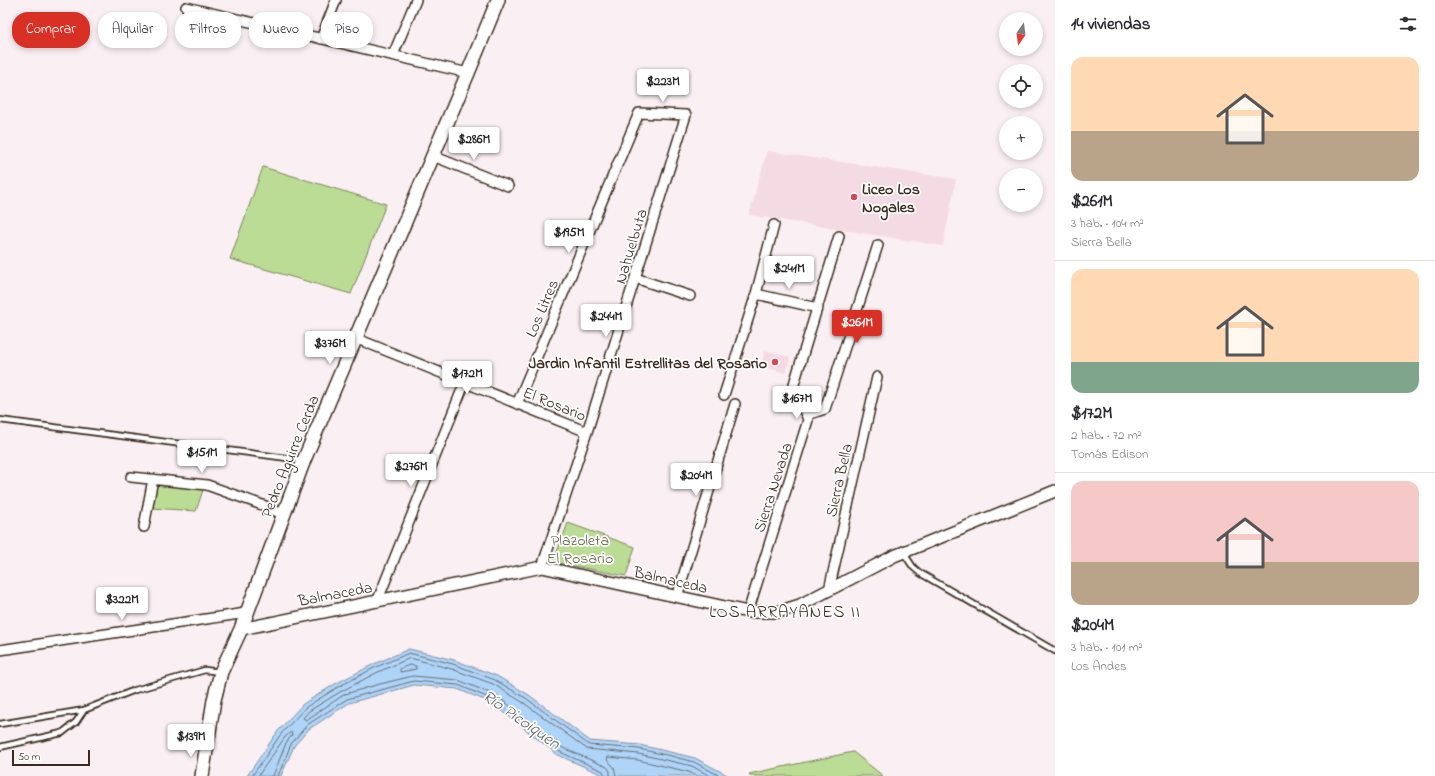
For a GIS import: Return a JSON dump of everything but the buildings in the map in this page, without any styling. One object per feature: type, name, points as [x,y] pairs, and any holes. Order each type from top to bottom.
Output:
[{"type":"main road","name":"Pedro Aguirre Cerda","points":[[202,776],[214,700],[222,672],[241,629],[304,460],[498,0]]},
{"type":"street","points":[[331,12],[336,0]]},
{"type":"street","points":[[393,55],[416,0]]},
{"type":"street","points":[[186,8],[321,39]]},
{"type":"street","points":[[362,48],[468,73]]},
{"type":"street","name":"Nahuelbuta","points":[[542,566],[587,432],[686,114],[639,113]]},
{"type":"street","name":"Los Litres","points":[[518,404],[639,113]]},
{"type":"street","points":[[433,156],[508,186]]},
{"type":"street","points":[[724,395],[756,294],[774,225]]},
{"type":"street","points":[[839,236],[794,384],[794,393],[807,415],[825,408],[878,245]]},
{"type":"street","points":[[635,278],[690,296]]},
{"type":"street","points":[[756,294],[818,308]]},
{"type":"street","name":"El Rosario","points":[[355,338],[587,432]]},
{"type":"street","name":"Sierra Bella","points":[[829,590],[877,378]]},
{"type":"street","points":[[377,602],[465,382]]},
{"type":"street","points":[[677,597],[735,404]]},
{"type":"street","name":"Sierra Nevada","points":[[748,612],[808,420],[807,415]]},
{"type":"street","points":[[131,478],[206,485],[265,506],[284,515]]},
{"type":"street","points":[[144,528],[153,479]]},
{"type":"street","name":"Balmaceda","points":[[241,629],[377,602],[542,566],[748,612],[778,612],[800,605],[903,552],[1055,491]]},
{"type":"street","points":[[0,650],[246,613]]},
{"type":"lane","points":[[0,420],[304,460]]},
{"type":"lane","points":[[903,552],[913,567],[937,584],[1055,651]]},
{"type":"lane","points":[[0,724],[84,710],[135,690],[205,670],[222,672]]},
{"type":"lane","points":[[0,747],[62,733],[76,722],[84,710]]},
{"type":"shaded area","name":"Liceo Los Nogales","points":[[767,151],[956,179],[943,246],[749,215]]},
{"type":"shaded area","name":"Jardin Infantil Estrellitas del Rosario","points":[[765,350],[790,357],[786,373],[761,366]]},
{"type":"green space","points":[[263,167],[386,204],[351,294],[230,259]]},
{"type":"green space","points":[[156,484],[203,490],[196,511],[152,508]]},
{"type":"green space","name":"Plazoleta El Rosario","points":[[568,523],[635,547],[626,576],[553,562]]},
{"type":"green space","points":[[853,752],[883,776],[751,776],[749,774]]},
{"type":"water","name":"Río Picoiquen","points":[[409,649],[454,660],[497,676],[529,695],[590,741],[640,745],[695,758],[729,776],[605,776],[558,755],[492,703],[457,689],[414,685],[349,703],[309,729],[294,746],[281,776],[247,776],[278,731],[303,704],[335,684],[372,665]]},
{"type":"place","name":"Liceo Los Nogales","points":[[854,197]]},
{"type":"place","name":"Jardin Infantil Estrellitas del Rosario","points":[[775,362]]},
{"type":"district","name":"LOS ARRAYANES II","points":[[785,611]]}]
